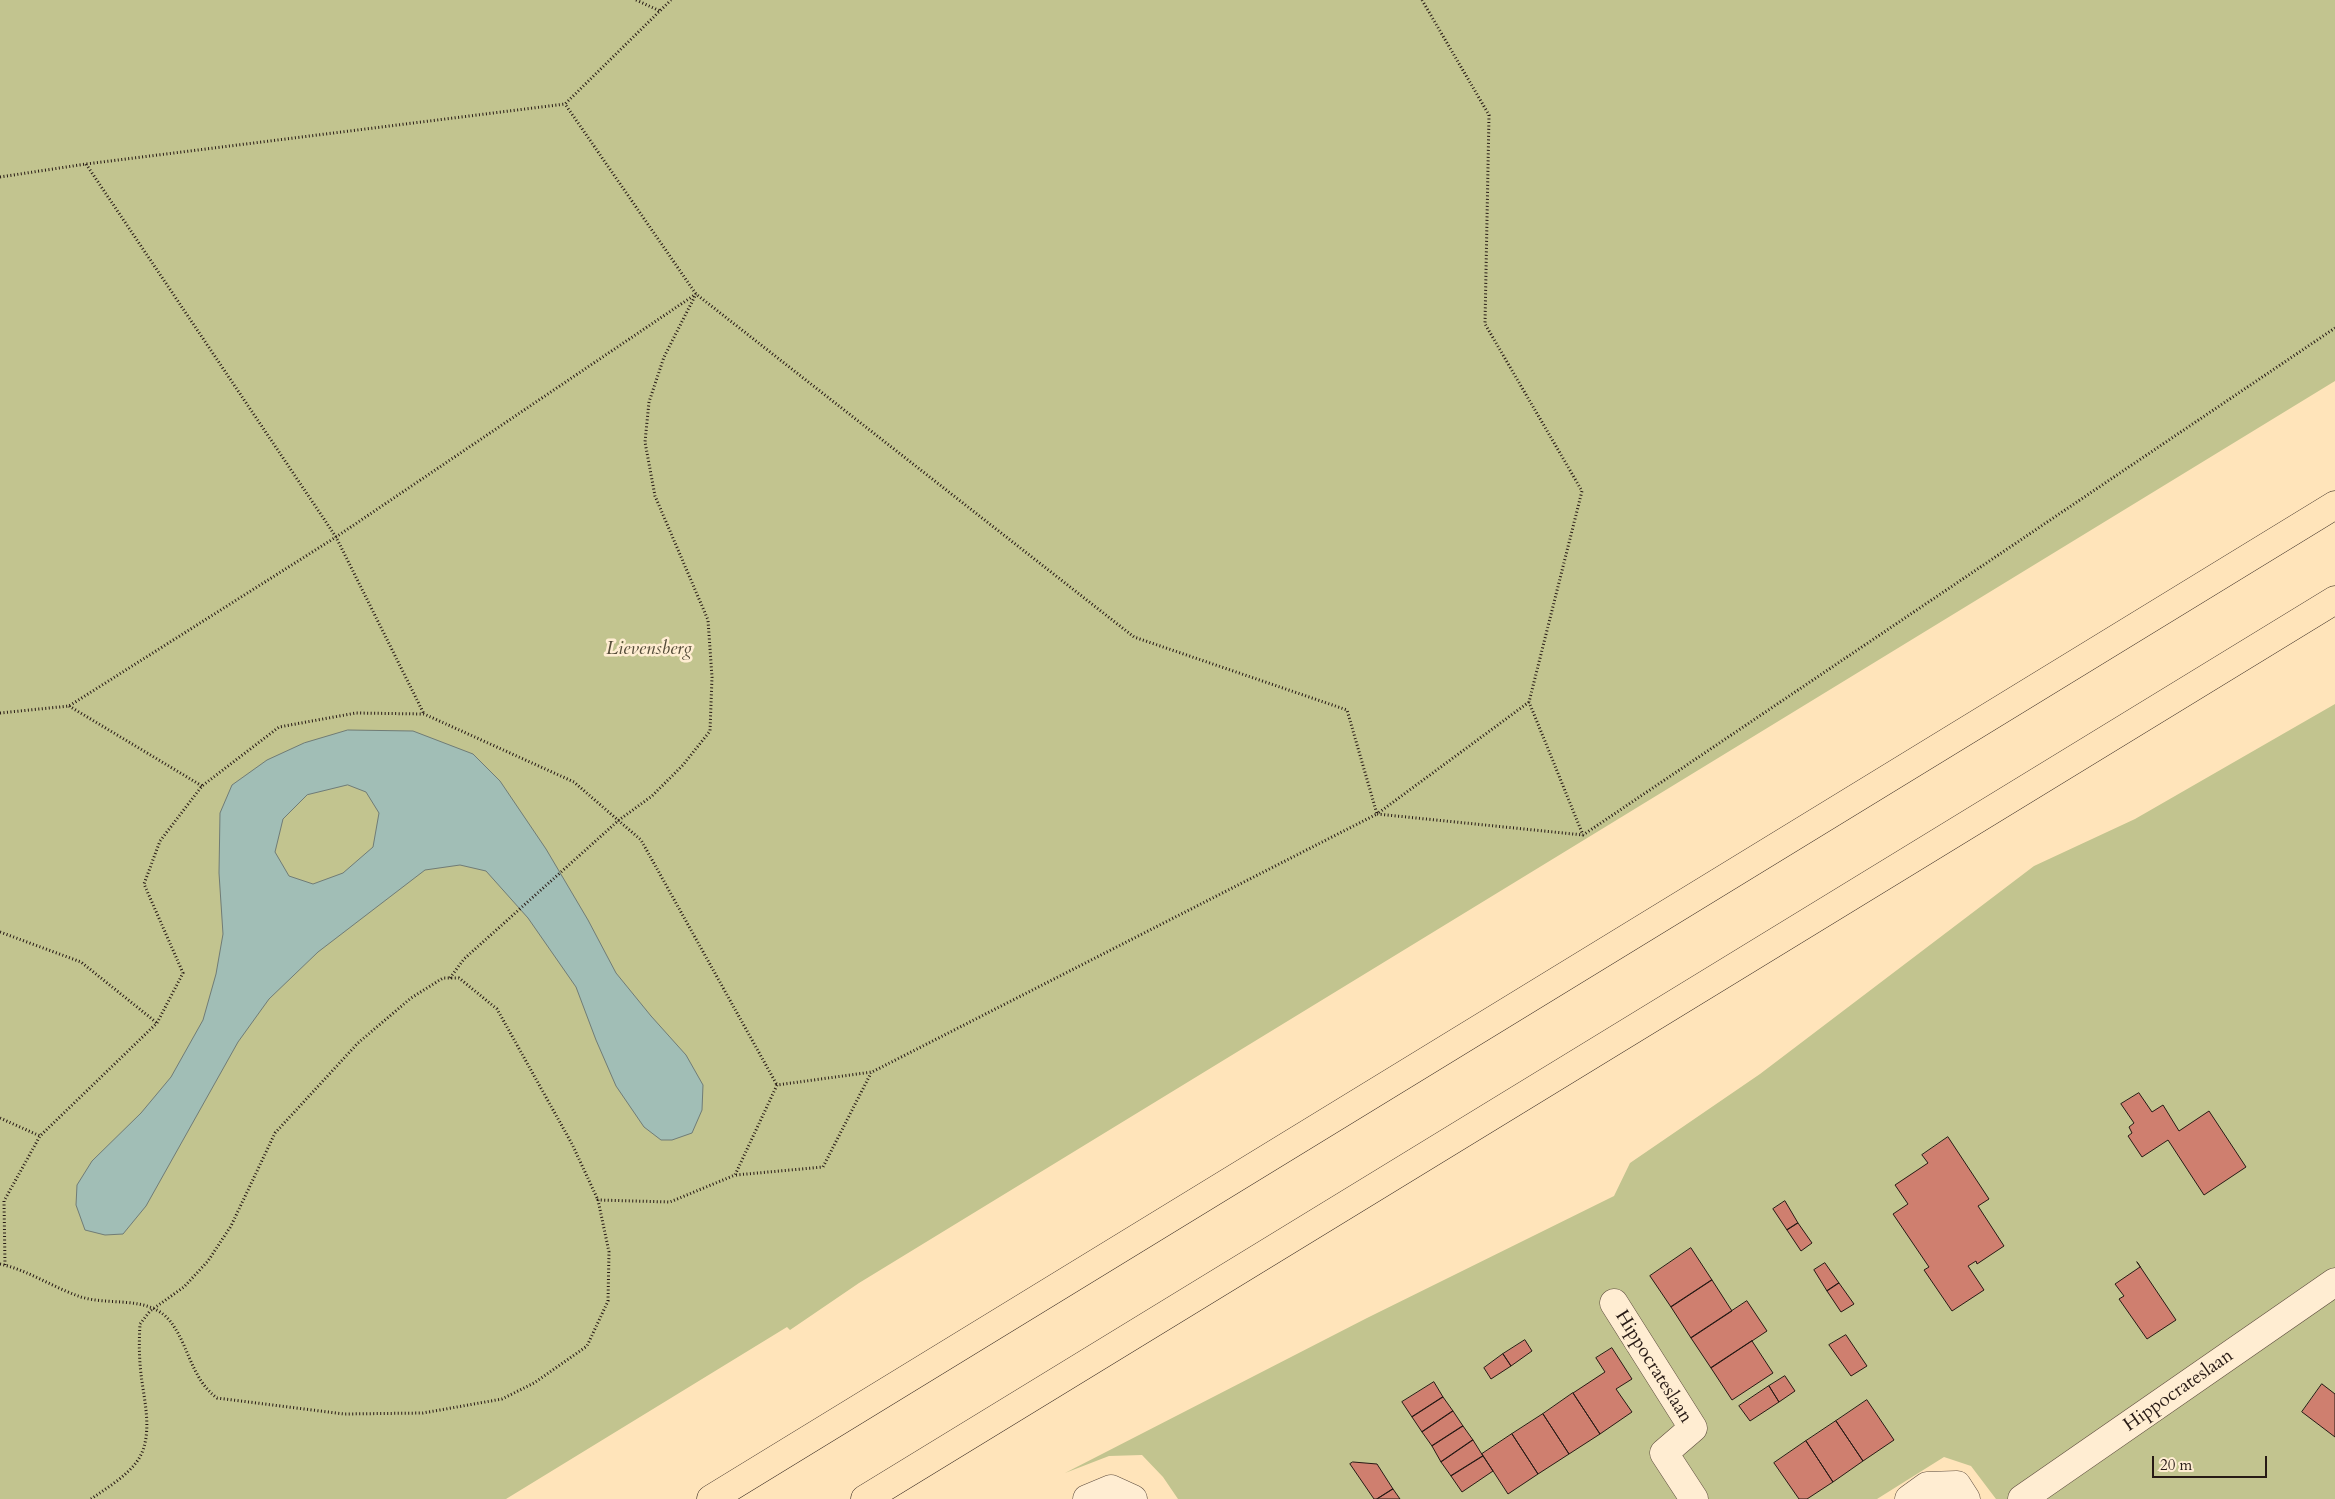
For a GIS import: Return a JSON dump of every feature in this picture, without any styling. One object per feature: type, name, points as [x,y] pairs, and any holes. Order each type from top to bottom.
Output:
[{"type":"highway","points":[[711,1499],[2335,505]]},
{"type":"highway","points":[[865,1499],[2335,600]]},
{"type":"street","name":"Hippocrateslaan","points":[[2022,1499],[2335,1282]]},
{"type":"street","name":"Hippocrateslaan","points":[[1614,1303],[1693,1428],[1664,1453],[1694,1499]]},
{"type":"street","points":[[1908,1499],[1927,1486],[1957,1485],[1966,1499]]},
{"type":"street","points":[[1087,1499],[1111,1489],[1134,1499]]},
{"type":"path","points":[[636,0],[660,11]]},
{"type":"path","points":[[0,177],[86,164],[565,104],[671,0]]},
{"type":"path","points":[[1422,0],[1489,115],[1485,324],[1582,491],[1529,702],[1584,835]]},
{"type":"path","points":[[565,104],[696,294],[1134,637],[1348,710],[1377,814]]},
{"type":"path","points":[[86,164],[336,537],[424,714]]},
{"type":"path","points":[[0,713],[69,706],[336,537],[696,294]]},
{"type":"path","points":[[450,978],[464,960],[619,820],[652,796],[683,765],[710,731],[712,677],[708,620],[655,496],[645,442],[649,402],[664,357],[696,294]]},
{"type":"path","points":[[1377,814],[1584,835],[2335,328]]},
{"type":"path","points":[[777,1085],[872,1072],[1377,814],[1529,702]]},
{"type":"path","points":[[69,706],[202,786]]},
{"type":"path","points":[[5,1265],[4,1201],[40,1136],[157,1023],[183,974],[144,884],[160,841],[202,786],[279,727],[356,713],[424,714],[574,782],[642,840],[777,1085]]},
{"type":"path","points":[[0,932],[81,962],[157,1023]]},
{"type":"path","points":[[0,1264],[82,1297],[155,1307],[170,1321],[179,1335],[195,1373],[217,1398],[344,1414],[385,1415],[423,1413],[502,1399],[534,1383],[587,1346],[608,1301],[609,1252],[598,1200],[572,1144],[497,1009],[459,978],[443,978],[411,998],[358,1043],[275,1133],[231,1226],[208,1261],[184,1287],[155,1307],[140,1324],[141,1372],[147,1430],[143,1450],[137,1461],[120,1478],[91,1499]]},
{"type":"path","points":[[598,1200],[670,1202],[735,1175],[822,1167],[872,1072]]},
{"type":"path","points":[[735,1175],[777,1085]]},
{"type":"path","points":[[0,1118],[40,1136]]},
{"type":"green space","name":"Lievensberg","points":[[0,0],[2335,0],[2335,381],[859,1283],[790,1330],[787,1327],[506,1499],[0,1499]]},
{"type":"green space","points":[[2335,704],[2335,1499],[1996,1499],[1971,1466],[1944,1457],[1877,1499],[1178,1499],[1163,1477],[1142,1455],[1109,1456],[1065,1473],[1367,1318],[1614,1196],[1630,1163],[1760,1074],[2034,866],[2135,819]]},
{"type":"water","points":[[348,730],[413,731],[473,754],[500,781],[546,849],[588,920],[616,973],[686,1055],[703,1085],[702,1110],[692,1133],[672,1140],[661,1140],[644,1127],[616,1086],[576,987],[528,918],[486,871],[460,865],[425,870],[318,952],[269,999],[238,1042],[146,1206],[123,1234],[105,1235],[85,1230],[76,1205],[77,1185],[92,1161],[141,1113],[171,1077],[203,1020],[216,974],[223,934],[219,873],[220,813],[232,785],[267,760],[304,743]],"holes":[[[348,785],[366,792],[379,813],[373,847],[343,873],[313,884],[289,876],[275,852],[283,819],[307,795]]]},
{"type":"building","points":[[2139,1093],[2152,1112],[2163,1105],[2179,1131],[2209,1111],[2246,1167],[2204,1195],[2168,1140],[2142,1157],[2128,1136],[2132,1133],[2129,1127],[2134,1123],[2121,1104]]},
{"type":"building","points":[[1948,1137],[1989,1199],[1978,1206],[2004,1246],[1977,1264],[1976,1261],[1968,1266],[1984,1290],[1952,1311],[1924,1270],[1929,1267],[1893,1214],[1908,1204],[1895,1185],[1928,1163],[1922,1155]]},
{"type":"building","points":[[1785,1201],[1798,1223],[1787,1230],[1773,1209]]},
{"type":"building","points":[[1798,1223],[1812,1243],[1801,1251],[1787,1230]]},
{"type":"building","points":[[1691,1248],[1712,1280],[1671,1307],[1650,1276]]},
{"type":"building","points":[[2137,1262],[2176,1320],[2147,1339],[2119,1299],[2124,1296],[2115,1284],[2140,1267]]},
{"type":"building","points":[[1825,1263],[1839,1283],[1827,1291],[1814,1270]]},
{"type":"building","points":[[1712,1280],[1732,1311],[1691,1338],[1671,1307]]},
{"type":"building","points":[[1839,1283],[1854,1304],[1841,1312],[1827,1291]]},
{"type":"building","points":[[1747,1301],[1767,1331],[1711,1368],[1691,1338]]},
{"type":"building","points":[[1846,1335],[1867,1366],[1851,1376],[1829,1345]]},
{"type":"building","points":[[1525,1340],[1532,1351],[1511,1366],[1503,1354]]},
{"type":"building","points":[[1752,1341],[1773,1373],[1732,1400],[1711,1368]]},
{"type":"building","points":[[1612,1348],[1632,1379],[1616,1389],[1632,1412],[1600,1434],[1573,1393],[1605,1372],[1596,1358]]},
{"type":"building","points":[[1503,1354],[1511,1366],[1491,1379],[1484,1368]]},
{"type":"building","points":[[1785,1376],[1795,1391],[1779,1402],[1769,1386]]},
{"type":"building","points":[[1434,1382],[1443,1397],[1412,1417],[1402,1402]]},
{"type":"building","points":[[2322,1384],[2335,1394],[2335,1437],[2302,1412]]},
{"type":"building","points":[[1769,1386],[1779,1402],[1750,1421],[1739,1406]]},
{"type":"building","points":[[1573,1393],[1600,1434],[1569,1454],[1543,1414]]},
{"type":"building","points":[[1443,1397],[1453,1411],[1422,1432],[1412,1417]]},
{"type":"building","points":[[1867,1400],[1894,1440],[1863,1461],[1836,1421]]},
{"type":"building","points":[[1453,1411],[1463,1426],[1432,1446],[1422,1432]]},
{"type":"building","points":[[1543,1414],[1569,1454],[1538,1474],[1512,1434]]},
{"type":"building","points":[[1836,1421],[1863,1461],[1833,1482],[1806,1441]]},
{"type":"building","points":[[1463,1426],[1473,1440],[1441,1462],[1432,1446]]},
{"type":"building","points":[[1512,1434],[1538,1474],[1508,1494],[1482,1454]]},
{"type":"building","points":[[1473,1440],[1483,1456],[1451,1476],[1441,1462]]},
{"type":"building","points":[[1806,1441],[1833,1482],[1807,1499],[1799,1499],[1774,1463]]},
{"type":"building","points":[[1483,1456],[1493,1471],[1462,1492],[1451,1476]]},
{"type":"building","points":[[1353,1462],[1377,1464],[1393,1489],[1374,1499],[1350,1464]]},
{"type":"building","points":[[1393,1489],[1400,1499],[1377,1499]]}]
